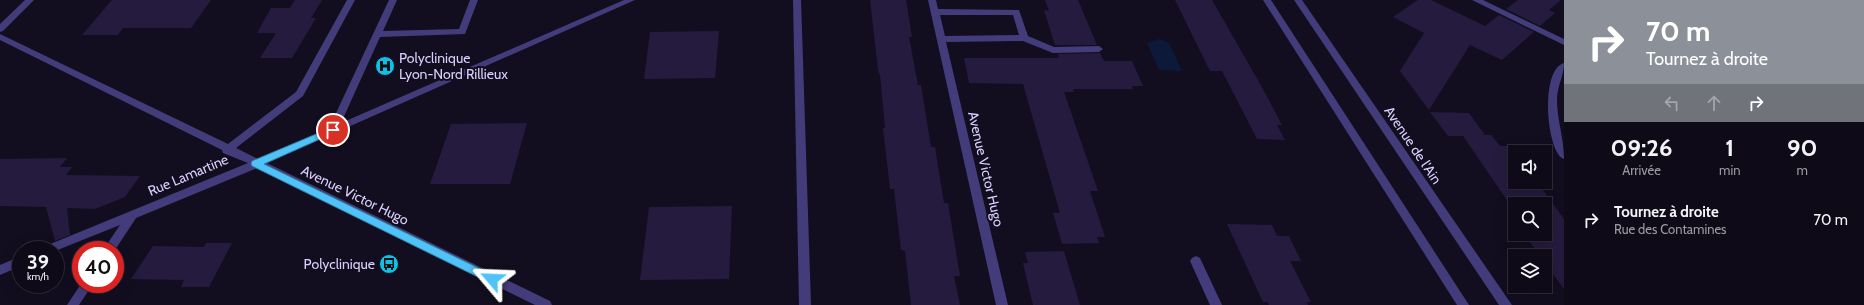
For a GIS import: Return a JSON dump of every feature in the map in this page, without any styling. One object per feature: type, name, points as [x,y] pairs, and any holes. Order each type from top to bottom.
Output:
[{"type":"street","points":[[0,29],[30,0]]},
{"type":"street","points":[[227,150],[300,94],[351,0]]},
{"type":"street","points":[[333,130],[393,0]]},
{"type":"street","points":[[378,34],[462,32],[474,0]]},
{"type":"street","name":"Rue Lamartine","points":[[64,243],[256,164],[611,5],[632,0]]},
{"type":"street","points":[[797,0],[805,305]]},
{"type":"street","name":"Avenue Victor Hugo","points":[[932,0],[1002,305]]},
{"type":"street","points":[[1267,0],[1463,305]]},
{"type":"street","name":"Avenue de l'Ain","points":[[1298,0],[1506,305]]},
{"type":"street","points":[[1476,0],[1564,42]]},
{"type":"street","points":[[934,12],[1016,12],[1024,38]]},
{"type":"street","name":"Avenue Victor Hugo","points":[[0,37],[227,150],[546,305]]},
{"type":"street","points":[[941,39],[1024,38],[1053,50],[1099,50]]},
{"type":"street","points":[[1564,66],[1556,83],[1552,101],[1552,119],[1564,156]]},
{"type":"street","points":[[115,241],[132,215]]},
{"type":"street","points":[[1196,261],[1216,305]]},
{"type":"street","points":[[0,270],[12,265]]},
{"type":"street","points":[[73,305],[81,293]]},
{"type":"water","points":[[1159,39],[1169,43],[1182,71],[1159,70],[1147,43]]},
{"type":"building","points":[[112,0],[211,0],[191,28],[123,28],[118,35],[82,35]]},
{"type":"building","points":[[295,0],[322,0],[311,18],[316,18],[292,58],[260,58],[276,33],[257,33],[271,8],[290,8]]},
{"type":"building","points":[[870,0],[906,0],[912,37],[909,37],[918,85],[921,85],[931,147],[935,147],[944,203],[948,203],[960,276],[954,276],[960,305],[911,305],[905,251],[901,250],[894,189],[890,189],[883,128],[885,128],[880,74],[878,69]]},
{"type":"building","points":[[1045,0],[1078,0],[1097,45],[1055,45],[1044,10],[1049,11]]},
{"type":"building","points":[[1175,0],[1212,0],[1282,125],[1277,125],[1285,140],[1257,139],[1222,71],[1210,71]]},
{"type":"building","points":[[1418,0],[1431,0],[1485,26],[1499,15],[1534,32],[1502,60],[1470,45],[1429,110],[1400,71],[1424,33],[1393,17]]},
{"type":"building","points":[[1518,0],[1561,0],[1549,10],[1555,13],[1540,26],[1506,9]]},
{"type":"building","points":[[719,31],[715,78],[644,79],[650,32]]},
{"type":"building","points":[[1100,53],[1104,61],[1132,61],[1143,86],[1132,86],[1133,89],[1073,89],[1074,92],[1064,92],[1098,191],[1090,191],[1105,237],[1097,237],[1099,243],[1062,244],[1053,213],[1060,213],[1023,84],[969,83],[964,58],[1059,58],[1058,54]]},
{"type":"building","points":[[1430,112],[1469,113],[1485,135],[1491,135],[1500,146],[1508,146],[1508,189],[1542,189],[1548,197],[1508,197],[1508,202],[1463,136],[1448,136]]},
{"type":"building","points":[[527,123],[510,184],[430,184],[451,124]]},
{"type":"building","points":[[67,158],[60,167],[72,167],[66,175],[140,176],[125,197],[95,209],[67,208],[70,235],[55,241],[46,207],[0,206],[0,159]]},
{"type":"building","points":[[1552,203],[1564,219],[1564,289],[1552,273],[1552,249],[1535,249],[1529,241],[1552,241]]},
{"type":"building","points":[[732,206],[729,279],[640,280],[649,207]]},
{"type":"building","points":[[1227,224],[1272,225],[1277,236],[1289,236],[1301,261],[1290,261],[1311,302],[1307,302],[1308,305],[1269,305],[1268,302],[1263,302]]},
{"type":"building","points":[[206,243],[232,243],[209,287],[181,287],[184,280],[131,279],[153,246],[204,247]]},
{"type":"building","points":[[1064,251],[1080,305],[1033,305],[1023,263],[1028,263],[1025,252]]},
{"type":"place","name":"Polyclinique Lyon-Nord Rillieux","points":[[385,66]]},
{"type":"place","name":"Polyclinique","points":[[389,264]]},
{"type":"route","points":[[333,130],[256,164],[492,279]]}]
